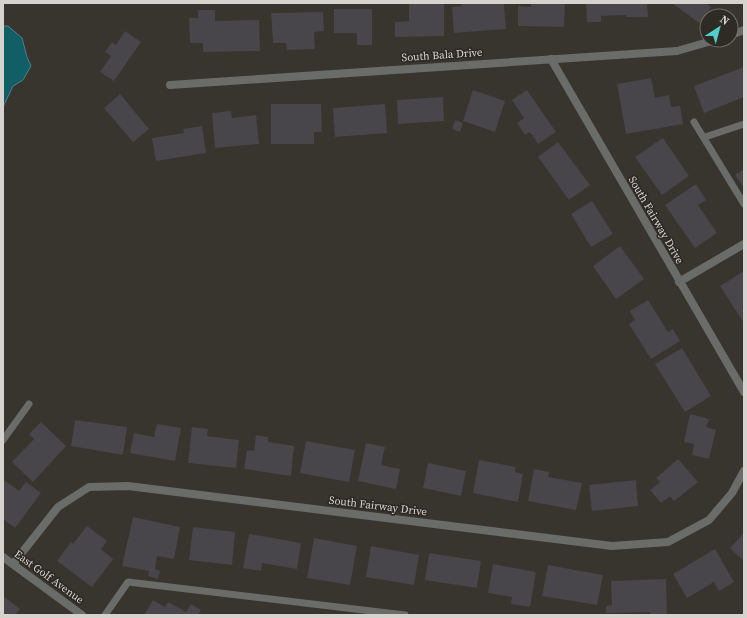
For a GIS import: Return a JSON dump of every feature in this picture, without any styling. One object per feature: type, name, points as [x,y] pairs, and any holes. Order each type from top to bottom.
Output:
[{"type":"street","name":"South Bala Drive","points":[[170,85],[677,51],[699,45]]},
{"type":"street","name":"South Fairway Drive","points":[[551,59],[744,392]]},
{"type":"street","points":[[679,282],[744,244]]},
{"type":"street","name":"South Fairway Drive","points":[[13,564],[58,507],[89,486],[128,486],[612,546],[668,542],[709,520],[732,493],[744,472]]},
{"type":"street","name":"East Golf Avenue","points":[[3,557],[82,615]]},
{"type":"lane","points":[[694,122],[705,137],[744,204]]},
{"type":"lane","points":[[705,137],[744,124]]},
{"type":"lane","points":[[3,440],[29,404]]},
{"type":"lane","points":[[105,615],[128,582],[405,615]]},
{"type":"water","points":[[3,26],[8,26],[22,38],[31,66],[23,80],[13,86],[3,107]]},
{"type":"building","points":[[409,3],[444,3],[444,36],[395,37],[395,22],[409,21]]},
{"type":"building","points":[[461,3],[504,4],[506,29],[454,33],[452,7],[462,6]]},
{"type":"building","points":[[531,3],[565,3],[564,27],[518,26],[518,6],[531,7]]},
{"type":"building","points":[[586,3],[647,3],[648,17],[626,17],[626,15],[601,16],[601,22],[587,22]]},
{"type":"building","points":[[672,3],[705,3],[711,7],[699,8],[699,23]]},
{"type":"building","points":[[334,9],[372,9],[372,45],[357,45],[357,33],[334,33]]},
{"type":"building","points":[[198,10],[215,10],[215,21],[259,20],[260,51],[203,52],[203,43],[190,43],[189,18],[198,18]]},
{"type":"building","points":[[323,12],[324,31],[314,32],[315,49],[287,50],[286,43],[273,43],[271,13]]},
{"type":"building","points":[[125,31],[141,42],[114,81],[100,72],[111,56],[105,52],[112,42],[116,45]]},
{"type":"building","points":[[744,67],[744,97],[704,113],[694,86]]},
{"type":"building","points":[[651,78],[655,98],[669,95],[671,107],[680,106],[683,124],[626,134],[617,84]]},
{"type":"building","points":[[473,90],[505,101],[495,132],[463,121]]},
{"type":"building","points":[[527,90],[556,132],[538,144],[530,132],[525,135],[517,123],[524,118],[512,100]]},
{"type":"building","points":[[120,94],[149,129],[133,142],[104,108]]},
{"type":"building","points":[[443,97],[444,121],[398,124],[397,100]]},
{"type":"building","points":[[271,104],[321,104],[322,132],[314,132],[314,144],[271,144]]},
{"type":"building","points":[[385,104],[387,133],[335,137],[333,108]]},
{"type":"building","points":[[231,111],[232,118],[256,115],[259,144],[215,148],[212,113]]},
{"type":"building","points":[[455,120],[463,123],[460,132],[452,129]]},
{"type":"building","points":[[202,126],[206,153],[156,161],[152,138],[184,133],[183,129]]},
{"type":"building","points":[[663,138],[689,176],[662,195],[635,157]]},
{"type":"building","points":[[558,142],[590,185],[569,200],[538,157]]},
{"type":"building","points":[[744,169],[744,188],[735,175]]},
{"type":"building","points":[[696,184],[706,200],[698,205],[717,233],[695,248],[665,205]]},
{"type":"building","points":[[592,201],[613,234],[591,247],[571,214]]},
{"type":"building","points":[[620,246],[644,279],[616,299],[593,266]]},
{"type":"building","points":[[744,271],[744,323],[720,286]]},
{"type":"building","points":[[648,300],[668,332],[673,329],[680,341],[651,359],[629,324],[635,320],[630,311]]},
{"type":"building","points":[[682,348],[711,396],[685,412],[655,364]]},
{"type":"building","points":[[690,414],[709,419],[706,427],[716,430],[709,459],[692,455],[694,444],[684,442]]},
{"type":"building","points":[[75,420],[127,427],[123,455],[71,446]]},
{"type":"building","points":[[41,422],[66,446],[33,482],[12,462],[34,439],[29,434]]},
{"type":"building","points":[[157,424],[181,428],[175,461],[130,453],[134,433],[154,437]]},
{"type":"building","points":[[192,427],[208,429],[207,436],[239,440],[236,468],[188,463]]},
{"type":"building","points":[[256,435],[268,437],[268,442],[294,446],[291,476],[244,469],[247,450],[254,451]]},
{"type":"building","points":[[306,441],[355,450],[349,482],[300,473]]},
{"type":"building","points":[[366,443],[385,447],[381,465],[400,469],[396,489],[358,481]]},
{"type":"building","points":[[678,459],[698,482],[674,501],[670,496],[661,503],[650,490],[660,482],[656,478]]},
{"type":"building","points":[[479,460],[516,467],[515,472],[523,474],[518,502],[473,493]]},
{"type":"building","points":[[428,463],[466,471],[461,496],[423,488]]},
{"type":"building","points":[[534,469],[549,472],[548,477],[582,483],[576,510],[528,501]]},
{"type":"building","points":[[4,480],[19,491],[26,482],[41,493],[15,528],[3,519]]},
{"type":"building","points":[[636,480],[638,506],[592,511],[589,485]]},
{"type":"building","points":[[133,517],[180,527],[174,559],[157,556],[155,569],[160,571],[158,579],[148,576],[149,571],[122,566]]},
{"type":"building","points":[[87,526],[107,541],[101,549],[113,559],[92,587],[57,561],[71,542],[73,544]]},
{"type":"building","points":[[193,527],[235,532],[232,565],[189,560]]},
{"type":"building","points":[[744,533],[744,561],[730,548]]},
{"type":"building","points":[[249,534],[301,543],[297,569],[262,563],[261,571],[243,568]]},
{"type":"building","points":[[314,538],[357,546],[350,585],[307,578]]},
{"type":"building","points":[[371,546],[419,555],[414,585],[366,577]]},
{"type":"building","points":[[715,549],[734,582],[719,591],[714,582],[687,598],[673,574]]},
{"type":"building","points":[[429,553],[481,561],[477,588],[425,580]]},
{"type":"building","points":[[493,564],[536,572],[530,607],[511,604],[512,597],[488,593]]},
{"type":"building","points":[[548,565],[603,575],[597,605],[542,596]]},
{"type":"building","points":[[666,579],[667,615],[650,615],[650,612],[606,613],[606,606],[612,605],[611,581]]},
{"type":"building","points":[[3,596],[20,609],[15,615],[3,615]]},
{"type":"building","points":[[153,600],[165,607],[168,602],[186,612],[191,604],[201,610],[198,615],[144,615]]}]
